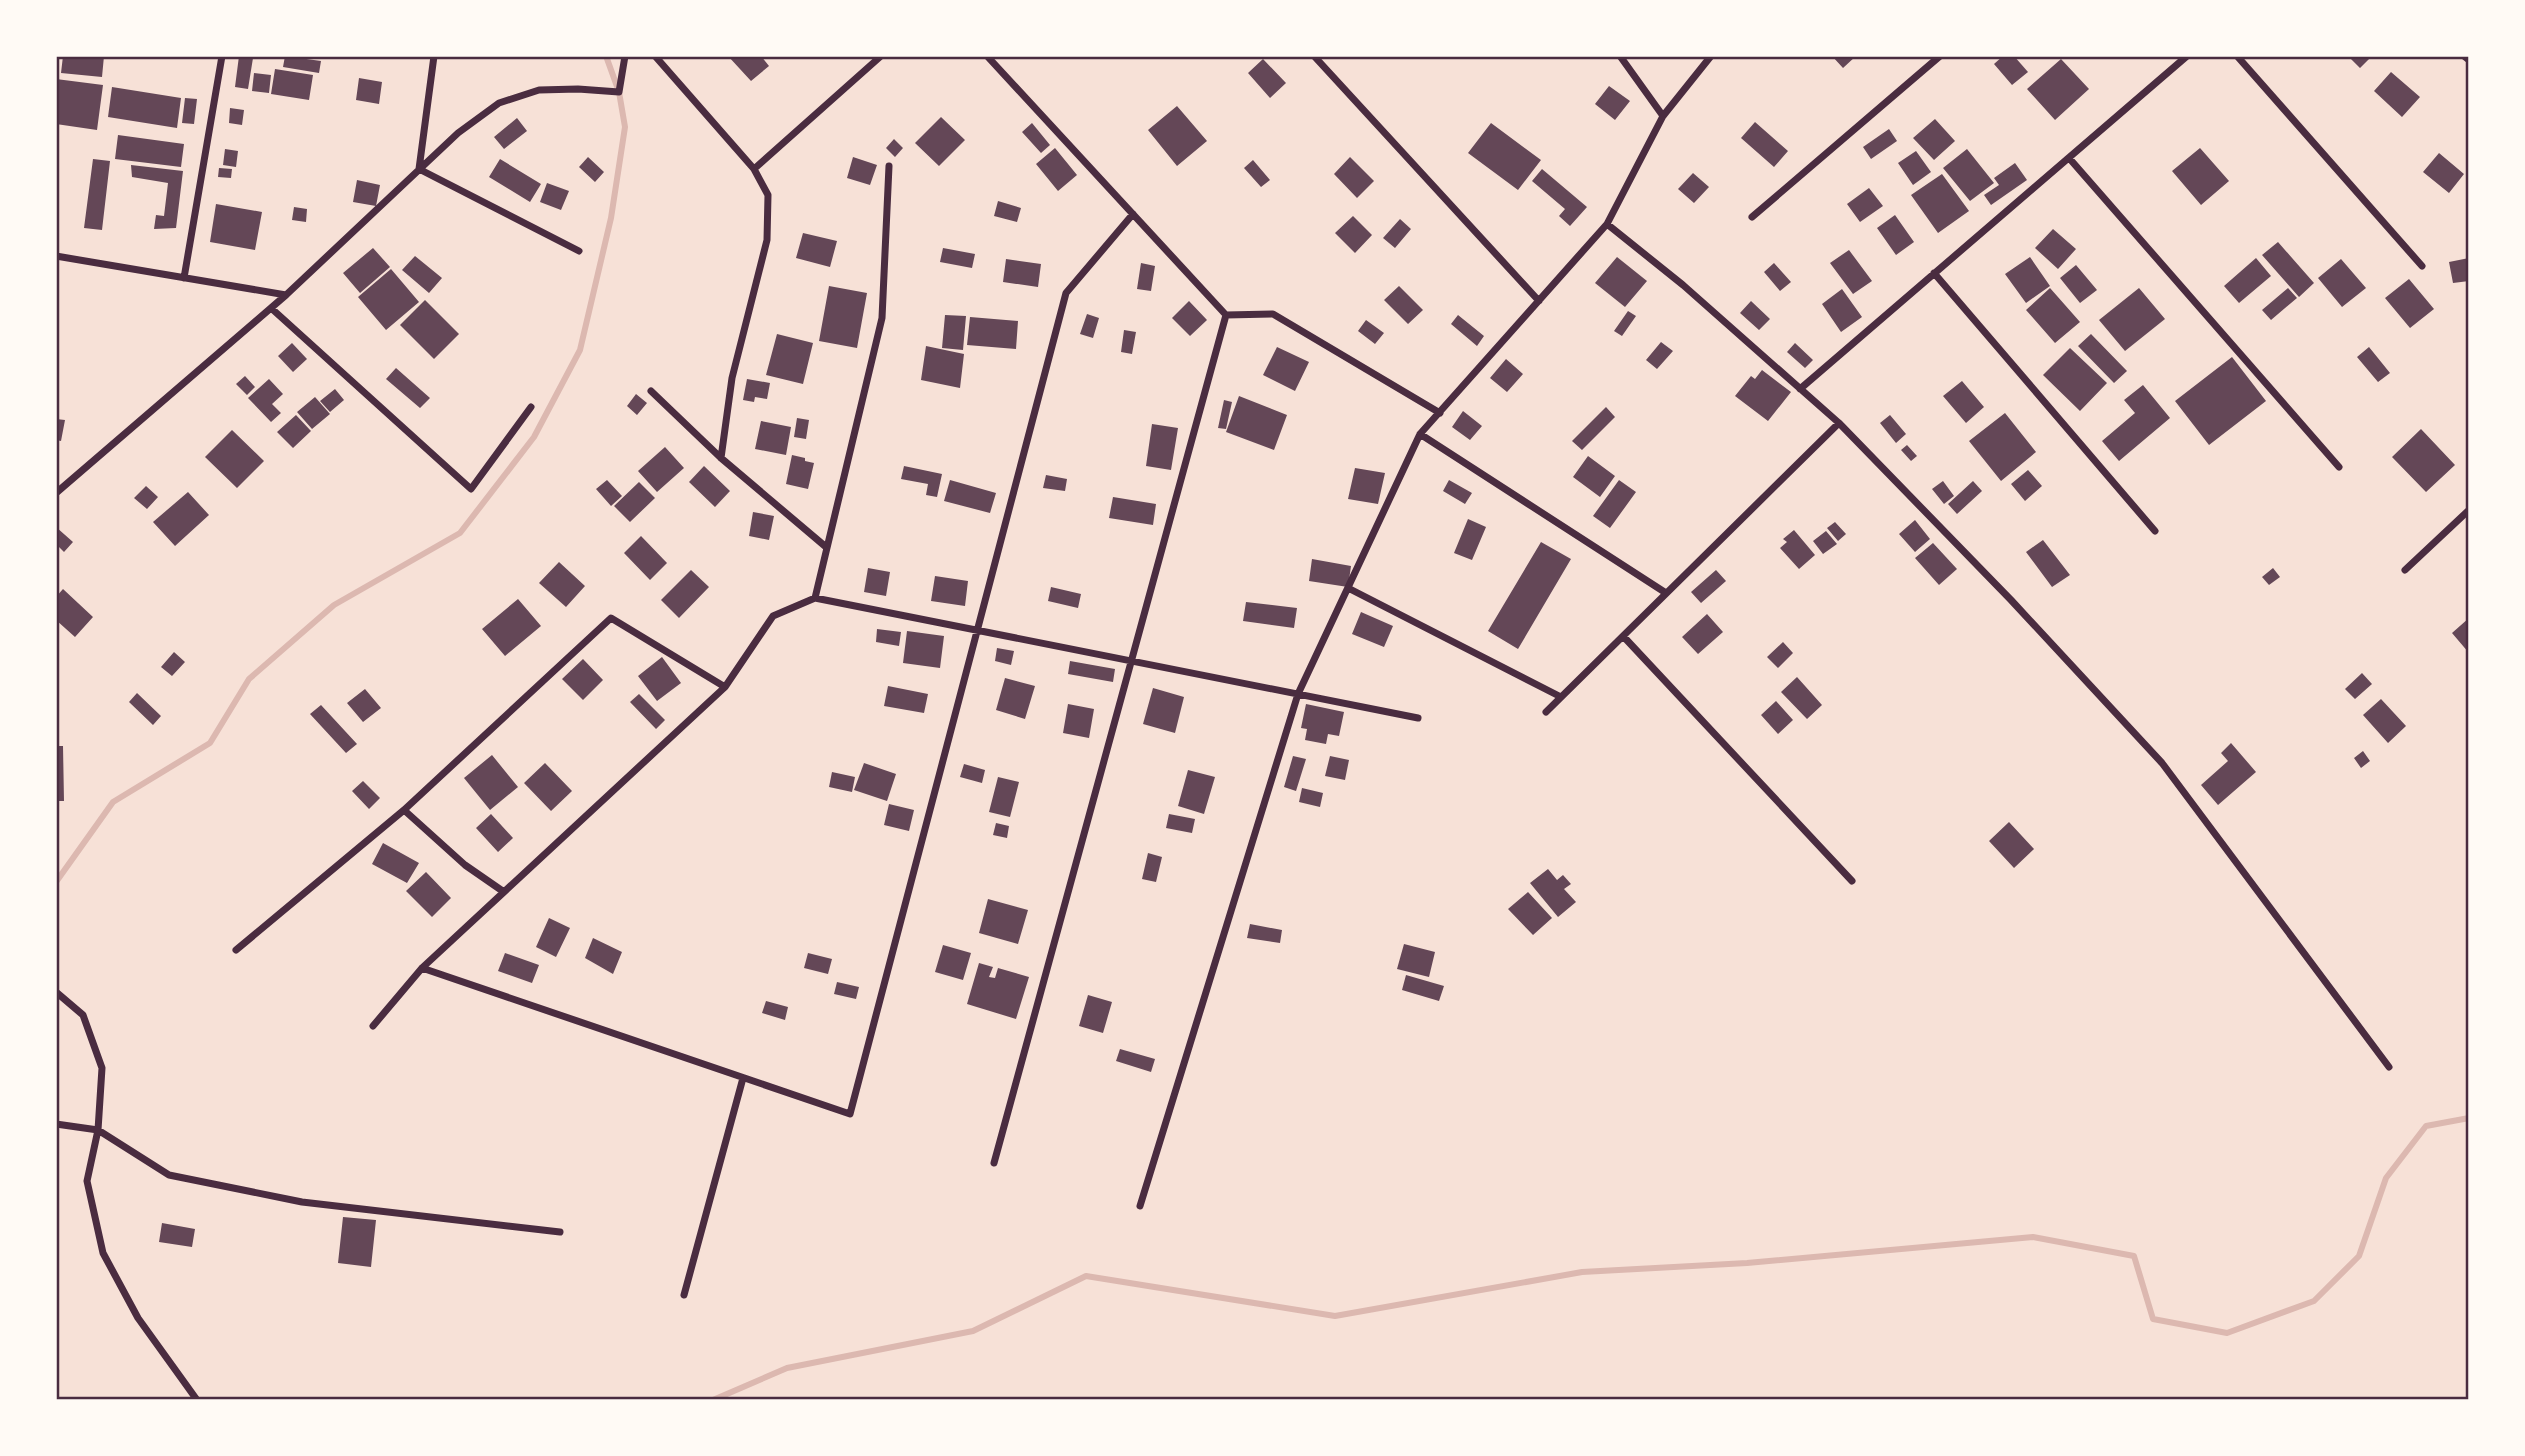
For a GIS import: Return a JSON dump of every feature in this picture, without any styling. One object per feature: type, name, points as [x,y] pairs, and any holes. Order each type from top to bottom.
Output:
[{"type":"street","points":[[184,278],[222,56]]},
{"type":"street","points":[[419,169],[434,56]]},
{"type":"street","points":[[56,493],[285,295],[458,132],[499,103],[539,90],[619,92],[625,56]]},
{"type":"street","points":[[655,56],[754,169],[768,195],[767,240],[732,378],[721,458]]},
{"type":"street","points":[[754,169],[881,56]]},
{"type":"street","points":[[987,56],[1226,315],[1273,314],[1440,413]]},
{"type":"street","points":[[1314,56],[1539,301]]},
{"type":"street","points":[[1620,56],[1663,116]]},
{"type":"street","points":[[1140,1206],[1298,694],[1420,434],[1607,224],[1663,116],[1711,56]]},
{"type":"street","points":[[1752,217],[1940,56]]},
{"type":"street","points":[[1800,388],[2187,56]]},
{"type":"street","points":[[2237,56],[2422,266]]},
{"type":"street","points":[[2464,56],[2469,60]]},
{"type":"street","points":[[2069,158],[2339,467]]},
{"type":"street","points":[[815,598],[882,318],[889,166]]},
{"type":"street","points":[[419,169],[579,251]]},
{"type":"street","points":[[422,968],[850,1114],[1066,293],[1133,214]]},
{"type":"street","points":[[1607,224],[1683,285],[1839,423],[2011,600],[2162,763],[2389,1067]]},
{"type":"street","points":[[56,256],[285,295]]},
{"type":"street","points":[[1934,274],[2155,531]]},
{"type":"street","points":[[271,307],[471,489],[531,407]]},
{"type":"street","points":[[993,1164],[1226,315]]},
{"type":"street","points":[[651,391],[721,458],[826,547]]},
{"type":"street","points":[[1546,712],[1839,423]]},
{"type":"street","points":[[1420,434],[1666,593]]},
{"type":"street","points":[[2404,570],[2469,510]]},
{"type":"street","points":[[1348,588],[1560,697]]},
{"type":"street","points":[[373,1026],[422,968],[724,687],[773,616],[815,598],[1418,718]]},
{"type":"street","points":[[236,950],[404,810],[611,618],[724,687]]},
{"type":"street","points":[[1623,636],[1852,881]]},
{"type":"street","points":[[404,810],[465,865],[504,892]]},
{"type":"street","points":[[56,992],[83,1015],[102,1068],[98,1130],[87,1181],[103,1253],[138,1318],[197,1400]]},
{"type":"street","points":[[684,1296],[743,1078]]},
{"type":"street","points":[[56,1124],[98,1130],[169,1175],[302,1202],[560,1233]]},
{"type":"building","points":[[63,56],[104,56],[102,77],[61,73]]},
{"type":"building","points":[[239,56],[253,58],[248,89],[235,87]]},
{"type":"building","points":[[285,56],[321,61],[319,73],[283,67]]},
{"type":"building","points":[[728,56],[761,56],[769,66],[751,81]]},
{"type":"building","points":[[1832,56],[1856,56],[1843,68]]},
{"type":"building","points":[[2003,56],[2014,56],[2028,72],[2012,85],[1994,64]]},
{"type":"building","points":[[2348,56],[2372,56],[2360,68]]},
{"type":"building","points":[[1263,59],[1286,83],[1270,98],[1248,73]]},
{"type":"building","points":[[2061,59],[2089,89],[2055,120],[2027,89]]},
{"type":"building","points":[[275,69],[313,75],[309,100],[271,94]]},
{"type":"building","points":[[2391,72],[2420,97],[2402,117],[2374,91]]},
{"type":"building","points":[[254,73],[271,75],[269,93],[252,91]]},
{"type":"building","points":[[359,78],[382,82],[379,104],[356,100]]},
{"type":"building","points":[[56,79],[103,85],[97,130],[56,124]]},
{"type":"building","points":[[1609,86],[1630,101],[1615,120],[1595,104]]},
{"type":"building","points":[[112,87],[181,98],[177,128],[108,117]]},
{"type":"building","points":[[185,98],[197,99],[194,124],[182,123]]},
{"type":"building","points":[[1177,106],[1207,141],[1177,166],[1148,130]]},
{"type":"building","points":[[230,108],[244,110],[242,125],[229,123]]},
{"type":"building","points":[[941,117],[965,140],[939,166],[915,143]]},
{"type":"building","points":[[517,118],[527,131],[504,149],[494,137]]},
{"type":"building","points":[[1935,119],[1955,141],[1934,160],[1913,138]]},
{"type":"building","points":[[1755,122],[1788,151],[1774,167],[1741,138]]},
{"type":"building","points":[[1032,123],[1050,145],[1041,153],[1022,132]]},
{"type":"building","points":[[1491,123],[1541,160],[1518,190],[1468,153]]},
{"type":"building","points":[[1889,129],[1897,141],[1871,159],[1863,147]]},
{"type":"building","points":[[118,135],[184,144],[181,167],[115,159]]},
{"type":"building","points":[[894,139],[903,148],[895,157],[886,148]]},
{"type":"building","points":[[1055,148],[1077,175],[1058,191],[1036,164]]},
{"type":"building","points":[[2200,148],[2229,181],[2201,205],[2172,171]]},
{"type":"building","points":[[225,149],[238,151],[236,167],[223,165]]},
{"type":"building","points":[[1967,149],[1994,183],[1970,201],[1943,168]]},
{"type":"building","points":[[1916,151],[1931,172],[1913,185],[1898,163]]},
{"type":"building","points":[[2439,153],[2464,174],[2449,193],[2423,172]]},
{"type":"building","points":[[588,157],[604,172],[595,182],[579,167]]},
{"type":"building","points":[[853,157],[877,165],[870,185],[847,178]]},
{"type":"building","points":[[1350,157],[1374,181],[1357,198],[1334,174]]},
{"type":"building","points":[[93,159],[110,161],[102,230],[84,228]]},
{"type":"building","points":[[500,159],[541,184],[530,202],[489,177]]},
{"type":"building","points":[[1253,160],[1270,180],[1261,187],[1244,168]]},
{"type":"building","points":[[2015,163],[2027,180],[1991,205],[1984,195],[1999,185],[1994,178]]},
{"type":"building","points":[[131,165],[183,171],[176,228],[154,229],[156,215],[164,216],[168,183],[132,177]]},
{"type":"building","points":[[219,168],[232,169],[231,178],[218,177]]},
{"type":"building","points":[[1542,169],[1587,207],[1570,226],[1559,216],[1565,209],[1532,181]]},
{"type":"building","points":[[1693,173],[1709,187],[1694,203],[1678,189]]},
{"type":"building","points":[[1942,174],[1969,211],[1938,233],[1911,195]]},
{"type":"building","points":[[357,180],[380,185],[376,206],[353,202]]},
{"type":"building","points":[[547,183],[569,191],[561,210],[540,202]]},
{"type":"building","points":[[1869,188],[1883,206],[1860,222],[1847,204]]},
{"type":"building","points":[[998,201],[1021,208],[1017,222],[994,216]]},
{"type":"building","points":[[216,204],[262,212],[255,250],[210,242]]},
{"type":"building","points":[[294,207],[307,209],[306,222],[292,220]]},
{"type":"building","points":[[1895,215],[1914,242],[1896,255],[1877,228]]},
{"type":"building","points":[[1353,216],[1372,235],[1355,253],[1335,233]]},
{"type":"building","points":[[1400,219],[1411,229],[1395,248],[1383,238]]},
{"type":"building","points":[[2053,229],[2076,249],[2058,269],[2035,248]]},
{"type":"building","points":[[803,233],[837,241],[830,267],[796,258]]},
{"type":"building","points":[[2278,242],[2314,283],[2299,297],[2262,255]]},
{"type":"building","points":[[373,248],[390,267],[360,293],[343,273]]},
{"type":"building","points":[[943,248],[975,254],[972,268],[940,262]]},
{"type":"building","points":[[1849,250],[1872,281],[1853,294],[1830,263]]},
{"type":"building","points":[[415,256],[442,278],[429,293],[402,270]]},
{"type":"building","points":[[1617,257],[1647,281],[1625,307],[1595,283]]},
{"type":"building","points":[[2030,257],[2050,286],[2026,303],[2005,274]]},
{"type":"building","points":[[2256,258],[2271,276],[2239,303],[2224,286]]},
{"type":"building","points":[[2469,258],[2469,281],[2453,283],[2449,262]]},
{"type":"building","points":[[1006,259],[1041,264],[1038,287],[1003,282]]},
{"type":"building","points":[[2341,259],[2366,288],[2342,307],[2318,278]]},
{"type":"building","points":[[1141,263],[1155,266],[1151,291],[1137,289]]},
{"type":"building","points":[[1774,263],[1791,282],[1780,291],[1764,272]]},
{"type":"building","points":[[2076,265],[2097,290],[2080,303],[2060,278]]},
{"type":"building","points":[[391,269],[419,302],[386,330],[358,297]]},
{"type":"building","points":[[2409,279],[2434,309],[2410,328],[2385,298]]},
{"type":"building","points":[[829,286],[867,293],[857,348],[819,341]]},
{"type":"building","points":[[1399,286],[1423,310],[1408,324],[1384,300]]},
{"type":"building","points":[[2050,288],[2080,322],[2055,343],[2026,310]]},
{"type":"building","points":[[2139,288],[2165,319],[2125,351],[2099,320]]},
{"type":"building","points":[[2288,288],[2297,298],[2271,320],[2262,310]]},
{"type":"building","points":[[1842,289],[1862,317],[1841,332],[1822,304]]},
{"type":"building","points":[[425,300],[459,334],[434,359],[400,325]]},
{"type":"building","points":[[1189,301],[1207,320],[1190,336],[1172,318]]},
{"type":"building","points":[[1751,301],[1770,319],[1759,330],[1740,313]]},
{"type":"building","points":[[1628,311],[1636,316],[1622,336],[1614,331]]},
{"type":"building","points":[[1087,314],[1099,318],[1093,338],[1080,334]]},
{"type":"building","points":[[945,315],[966,316],[963,350],[942,348]]},
{"type":"building","points":[[1458,315],[1484,336],[1477,346],[1451,324]]},
{"type":"building","points":[[970,317],[1018,321],[1016,349],[967,345]]},
{"type":"building","points":[[1366,320],[1384,333],[1375,344],[1358,331]]},
{"type":"building","points":[[1124,330],[1136,332],[1132,354],[1121,352]]},
{"type":"building","points":[[777,334],[813,343],[803,384],[766,375]]},
{"type":"building","points":[[2091,334],[2127,371],[2114,383],[2078,346]]},
{"type":"building","points":[[1661,342],[1673,351],[1657,369],[1646,360]]},
{"type":"building","points":[[292,343],[307,359],[293,372],[278,356]]},
{"type":"building","points":[[1795,343],[1813,360],[1805,368],[1787,352]]},
{"type":"building","points":[[926,346],[964,354],[960,388],[921,380]]},
{"type":"building","points":[[1277,347],[1309,362],[1295,391],[1263,375]]},
{"type":"building","points":[[2369,347],[2390,373],[2378,382],[2357,357]]},
{"type":"building","points":[[2070,348],[2107,383],[2080,411],[2043,375]]},
{"type":"building","points":[[2232,357],[2266,401],[2209,445],[2175,401]]},
{"type":"building","points":[[1506,359],[1523,374],[1507,392],[1490,378]]},
{"type":"building","points":[[396,368],[430,398],[420,408],[386,379]]},
{"type":"building","points":[[1762,370],[1791,392],[1768,421],[1735,396],[1751,376],[1755,379]]},
{"type":"building","points":[[245,376],[255,387],[247,395],[236,384]]},
{"type":"building","points":[[269,379],[283,394],[272,404],[281,413],[271,422],[248,398]]},
{"type":"building","points":[[747,379],[770,383],[767,399],[755,397],[754,402],[743,400]]},
{"type":"building","points":[[1962,381],[1984,407],[1966,423],[1943,396]]},
{"type":"building","points":[[2143,385],[2170,418],[2119,461],[2102,441],[2135,413],[2124,400]]},
{"type":"building","points":[[335,389],[344,400],[330,412],[320,401]]},
{"type":"building","points":[[636,394],[647,403],[637,415],[627,406]]},
{"type":"building","points":[[1239,396],[1287,415],[1274,450],[1226,432]]},
{"type":"building","points":[[315,397],[330,414],[312,429],[297,412]]},
{"type":"building","points":[[1224,400],[1232,402],[1226,429],[1218,428]]},
{"type":"building","points":[[1606,407],[1615,417],[1582,450],[1572,441]]},
{"type":"building","points":[[1463,411],[1482,426],[1470,440],[1452,427]]},
{"type":"building","points":[[2005,413],[2036,452],[2001,481],[1969,441]]},
{"type":"building","points":[[296,415],[311,431],[293,448],[277,432]]},
{"type":"building","points":[[1890,415],[1906,434],[1896,443],[1880,423]]},
{"type":"building","points":[[797,418],[809,420],[806,439],[794,437]]},
{"type":"building","points":[[56,419],[65,420],[61,441],[56,440]]},
{"type":"building","points":[[761,421],[791,427],[786,455],[755,449]]},
{"type":"building","points":[[1152,424],[1178,428],[1171,470],[1146,466]]},
{"type":"building","points":[[2421,429],[2455,465],[2426,492],[2392,457]]},
{"type":"building","points":[[232,430],[264,461],[237,488],[205,457]]},
{"type":"building","points":[[1907,445],[1917,456],[1911,461],[1901,450]]},
{"type":"building","points":[[665,447],[684,468],[657,492],[638,471]]},
{"type":"building","points":[[792,455],[814,463],[808,489],[786,484]]},
{"type":"building","points":[[1588,456],[1615,476],[1600,497],[1573,477]]},
{"type":"building","points":[[704,466],[730,491],[715,507],[689,482]]},
{"type":"building","points":[[904,466],[942,474],[937,497],[926,495],[928,484],[901,479]]},
{"type":"building","points":[[1355,468],[1385,473],[1378,504],[1348,499]]},
{"type":"building","points":[[2028,470],[2042,486],[2025,501],[2011,484]]},
{"type":"building","points":[[1046,475],[1067,479],[1065,491],[1043,488]]},
{"type":"building","points":[[607,480],[622,496],[611,506],[596,489]]},
{"type":"building","points":[[950,480],[996,493],[990,513],[944,501]]},
{"type":"building","points":[[1449,480],[1472,493],[1465,504],[1443,491]]},
{"type":"building","points":[[1619,480],[1636,492],[1610,528],[1593,516]]},
{"type":"building","points":[[1943,481],[1954,496],[1944,504],[1932,489]]},
{"type":"building","points":[[1973,481],[1982,491],[1957,514],[1948,504]]},
{"type":"building","points":[[639,482],[655,498],[630,522],[614,506]]},
{"type":"building","points":[[146,486],[158,497],[147,509],[134,498]]},
{"type":"building","points":[[188,492],[209,515],[175,546],[153,522]]},
{"type":"building","points":[[1113,497],[1156,504],[1153,525],[1109,518]]},
{"type":"building","points":[[753,512],[774,516],[769,540],[749,536]]},
{"type":"building","points":[[1468,519],[1486,527],[1472,560],[1454,553]]},
{"type":"building","points":[[1915,520],[1930,539],[1915,552],[1899,534]]},
{"type":"building","points":[[1835,522],[1846,534],[1838,541],[1827,528]]},
{"type":"building","points":[[56,527],[73,542],[64,552],[56,544]]},
{"type":"building","points":[[1794,530],[1815,555],[1799,569],[1780,548],[1787,542],[1783,539]]},
{"type":"building","points":[[1826,531],[1837,544],[1823,554],[1813,541]]},
{"type":"building","points":[[641,536],[667,563],[650,580],[624,553]]},
{"type":"building","points":[[2043,540],[2070,575],[2052,587],[2026,552]]},
{"type":"building","points":[[1541,542],[1571,559],[1518,649],[1488,631]]},
{"type":"building","points":[[1933,543],[1957,569],[1939,585],[1915,558]]},
{"type":"building","points":[[1312,559],[1351,566],[1348,587],[1309,581]]},
{"type":"building","points":[[559,562],[585,586],[566,607],[539,583]]},
{"type":"building","points":[[868,568],[890,572],[886,596],[864,592]]},
{"type":"building","points":[[2273,568],[2280,577],[2269,585],[2262,577]]},
{"type":"building","points":[[691,570],[709,587],[679,618],[661,600]]},
{"type":"building","points":[[1716,570],[1726,581],[1701,603],[1691,592]]},
{"type":"building","points":[[935,576],[968,581],[965,606],[931,601]]},
{"type":"building","points":[[1051,587],[1081,594],[1078,608],[1048,601]]},
{"type":"building","points":[[63,589],[93,617],[75,637],[56,620],[56,597]]},
{"type":"building","points":[[518,599],[541,626],[505,656],[482,629]]},
{"type":"building","points":[[1246,602],[1297,608],[1294,628],[1243,621]]},
{"type":"building","points":[[1361,612],[1393,626],[1384,647],[1352,634]]},
{"type":"building","points":[[1707,614],[1723,632],[1698,654],[1682,637]]},
{"type":"building","points":[[2469,618],[2469,653],[2452,633]]},
{"type":"building","points":[[877,629],[901,632],[899,646],[876,642]]},
{"type":"building","points":[[907,631],[944,636],[940,668],[903,663]]},
{"type":"building","points":[[1783,642],[1793,653],[1778,668],[1767,657]]},
{"type":"building","points":[[997,648],[1014,651],[1011,665],[995,661]]},
{"type":"building","points":[[174,652],[185,662],[172,676],[161,667]]},
{"type":"building","points":[[662,657],[681,683],[657,701],[638,676]]},
{"type":"building","points":[[583,659],[603,680],[583,700],[562,679]]},
{"type":"building","points":[[1070,661],[1115,669],[1113,682],[1068,674]]},
{"type":"building","points":[[2362,673],[2372,684],[2355,699],[2345,689]]},
{"type":"building","points":[[1797,677],[1822,705],[1807,719],[1781,692]]},
{"type":"building","points":[[1005,678],[1035,686],[1025,719],[996,710]]},
{"type":"building","points":[[888,686],[928,694],[924,713],[884,706]]},
{"type":"building","points":[[1153,688],[1184,697],[1175,733],[1143,724]]},
{"type":"building","points":[[365,689],[381,708],[363,722],[347,703]]},
{"type":"building","points":[[137,693],[161,716],[153,725],[129,702]]},
{"type":"building","points":[[639,694],[665,720],[656,729],[630,702]]},
{"type":"building","points":[[2381,699],[2406,726],[2388,743],[2363,715]]},
{"type":"building","points":[[1776,701],[1793,720],[1778,734],[1761,715]]},
{"type":"building","points":[[1068,704],[1094,709],[1089,738],[1063,733]]},
{"type":"building","points":[[1306,704],[1344,712],[1339,736],[1328,734],[1326,744],[1305,740],[1307,729],[1301,728]]},
{"type":"building","points":[[321,705],[357,744],[346,753],[310,714]]},
{"type":"building","points":[[2231,743],[2256,772],[2218,805],[2201,785],[2228,761],[2221,753]]},
{"type":"building","points":[[56,746],[63,746],[64,801],[56,801]]},
{"type":"building","points":[[2363,751],[2370,761],[2361,768],[2354,758]]},
{"type":"building","points":[[492,755],[518,787],[490,810],[464,778]]},
{"type":"building","points":[[1293,756],[1306,759],[1296,791],[1284,787]]},
{"type":"building","points":[[1330,756],[1349,760],[1345,780],[1325,776]]},
{"type":"building","points":[[545,763],[572,791],[551,811],[524,783]]},
{"type":"building","points":[[864,763],[896,774],[887,801],[854,790]]},
{"type":"building","points":[[964,764],[985,770],[982,783],[960,777]]},
{"type":"building","points":[[1188,770],[1215,777],[1204,814],[1178,806]]},
{"type":"building","points":[[832,772],[855,777],[852,792],[829,787]]},
{"type":"building","points":[[998,777],[1019,782],[1010,817],[989,812]]},
{"type":"building","points":[[363,781],[380,798],[369,809],[352,791]]},
{"type":"building","points":[[1302,788],[1323,793],[1320,807],[1299,802]]},
{"type":"building","points":[[889,804],[914,810],[909,831],[884,825]]},
{"type":"building","points":[[491,814],[513,838],[498,852],[476,828]]},
{"type":"building","points":[[1169,814],[1195,819],[1192,833],[1166,828]]},
{"type":"building","points":[[2009,822],[2034,849],[2014,868],[1989,841]]},
{"type":"building","points":[[996,823],[1009,826],[1007,838],[993,835]]},
{"type":"building","points":[[383,843],[419,863],[407,883],[372,864]]},
{"type":"building","points":[[1148,853],[1162,857],[1156,882],[1142,879]]},
{"type":"building","points":[[1548,869],[1557,880],[1563,875],[1571,884],[1564,889],[1576,902],[1558,917],[1530,883]]},
{"type":"building","points":[[426,872],[451,898],[432,917],[406,891]]},
{"type":"building","points":[[1528,892],[1552,918],[1533,935],[1508,909]]},
{"type":"building","points":[[988,899],[1028,910],[1018,944],[979,933]]},
{"type":"building","points":[[549,918],[570,928],[556,957],[536,947]]},
{"type":"building","points":[[1250,924],[1282,930],[1280,943],[1247,938]]},
{"type":"building","points":[[593,938],[622,952],[613,974],[585,958]]},
{"type":"building","points":[[1404,944],[1435,952],[1429,977],[1397,969]]},
{"type":"building","points":[[943,945],[971,953],[963,980],[935,972]]},
{"type":"building","points":[[505,953],[539,965],[532,983],[498,971]]},
{"type":"building","points":[[808,953],[832,959],[828,974],[804,968]]},
{"type":"building","points":[[979,963],[993,967],[989,977],[995,978],[998,968],[1029,977],[1016,1019],[967,1004]]},
{"type":"building","points":[[1406,975],[1444,986],[1439,1001],[1402,990]]},
{"type":"building","points":[[837,982],[859,987],[856,999],[834,994]]},
{"type":"building","points":[[1088,995],[1112,1002],[1103,1033],[1079,1026]]},
{"type":"building","points":[[766,1001],[788,1007],[785,1020],[762,1013]]},
{"type":"building","points":[[1120,1049],[1155,1059],[1151,1072],[1116,1061]]},
{"type":"building","points":[[343,1217],[376,1220],[371,1267],[338,1263]]},
{"type":"building","points":[[162,1223],[195,1229],[192,1247],[159,1242]]},
{"type":"waterway","points":[[56,882],[113,802],[210,743],[249,679],[334,605],[460,533],[534,437],[580,350],[611,218],[625,127],[619,92],[606,56]]},
{"type":"waterway","points":[[713,1400],[787,1368],[973,1331],[1086,1276],[1335,1316],[1582,1272],[1747,1263],[2033,1237],[2134,1256],[2153,1319],[2227,1333],[2314,1301],[2359,1256],[2386,1178],[2426,1126],[2469,1118]]}]
